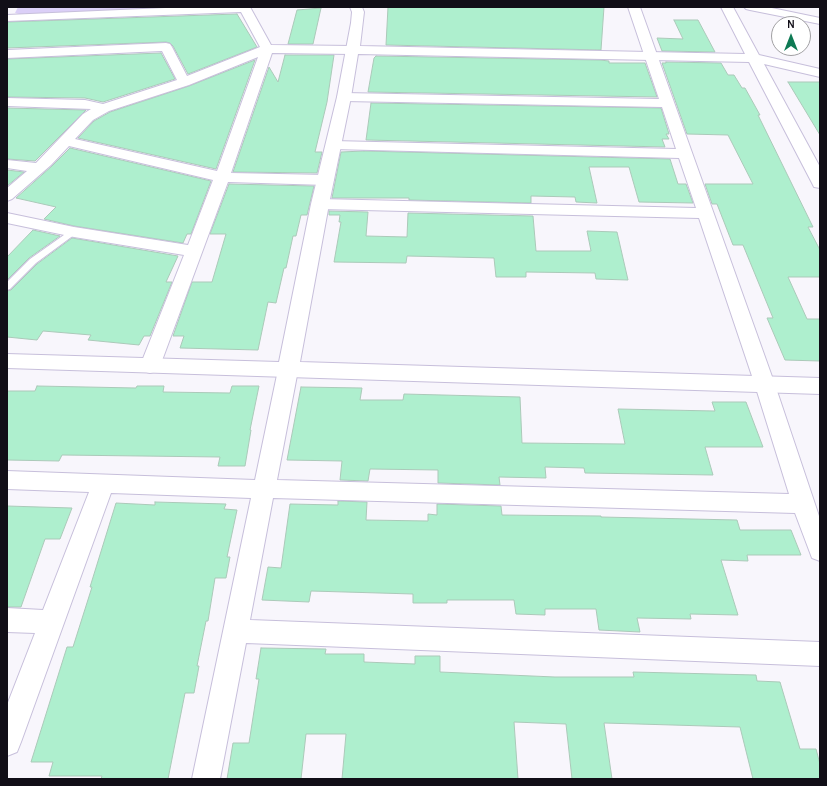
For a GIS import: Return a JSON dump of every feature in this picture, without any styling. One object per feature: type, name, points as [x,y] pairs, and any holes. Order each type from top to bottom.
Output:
[{"type":"street","points":[[7,12],[10,7]]},
{"type":"street","points":[[206,779],[320,204],[344,97],[357,23],[358,12],[356,7]]},
{"type":"street","points":[[634,7],[765,385],[803,504],[820,551]]},
{"type":"street","points":[[727,7],[819,178]]},
{"type":"street","points":[[750,7],[820,21]]},
{"type":"street","points":[[7,18],[244,8],[267,49],[222,177],[150,366]]},
{"type":"street","points":[[7,54],[166,47],[184,82]]},
{"type":"street","points":[[7,196],[66,141],[88,117],[104,108],[184,82],[267,49],[754,58],[820,73]]},
{"type":"street","points":[[344,97],[668,103]]},
{"type":"street","points":[[7,102],[85,104],[104,108]]},
{"type":"street","points":[[66,141],[222,177],[326,180]]},
{"type":"street","points":[[333,146],[684,154]]},
{"type":"street","points":[[7,164],[38,168]]},
{"type":"street","points":[[320,204],[706,213]]},
{"type":"street","points":[[7,218],[74,232],[194,252]]},
{"type":"street","points":[[7,361],[820,386]]},
{"type":"street","points":[[7,480],[264,489],[803,504]]},
{"type":"street","points":[[7,742],[103,483]]},
{"type":"street","points":[[7,620],[52,622]]},
{"type":"street","points":[[236,631],[820,654]]},
{"type":"lane","points":[[7,287],[33,261],[74,232]]},
{"type":"shaded area","points":[[18,7],[202,7],[19,14],[15,13]]},
{"type":"building","points":[[388,7],[604,7],[601,50],[386,45]]},
{"type":"building","points":[[321,8],[313,44],[288,44],[297,10]]},
{"type":"building","points":[[237,14],[257,47],[188,74],[173,46],[166,42],[7,48],[7,22]]},
{"type":"building","points":[[674,20],[698,20],[715,52],[662,51],[657,38],[683,39]]},
{"type":"building","points":[[161,53],[175,79],[103,102],[85,98],[7,97],[7,59]]},
{"type":"building","points":[[285,55],[334,55],[327,102],[315,152],[322,152],[317,173],[233,172],[269,67],[278,82]]},
{"type":"building","points":[[376,56],[600,60],[609,61],[609,63],[645,63],[657,97],[368,92],[374,58]]},
{"type":"building","points":[[255,60],[216,169],[78,138],[94,121],[110,112],[189,86]]},
{"type":"building","points":[[662,63],[721,63],[728,75],[734,75],[742,88],[745,88],[760,115],[758,115],[813,227],[808,227],[820,250],[820,277],[788,277],[807,319],[820,319],[820,361],[785,360],[767,318],[773,318],[743,245],[733,245],[717,204],[712,204],[705,184],[753,184],[728,135],[687,134]]},
{"type":"building","points":[[788,82],[820,82],[820,135]]},
{"type":"building","points":[[371,103],[661,108],[669,134],[666,134],[669,139],[662,139],[665,147],[366,140]]},
{"type":"building","points":[[7,108],[86,110],[35,161],[7,159]]},
{"type":"building","points":[[70,148],[211,181],[191,234],[187,234],[183,243],[74,226],[44,219],[56,207],[16,198]]},
{"type":"building","points":[[364,151],[670,159],[678,184],[686,184],[693,203],[639,202],[629,167],[589,167],[597,203],[576,202],[575,197],[531,196],[531,203],[409,200],[409,198],[332,198],[341,152]]},
{"type":"building","points":[[7,170],[24,172],[7,186]]},
{"type":"building","points":[[229,184],[314,186],[307,215],[301,215],[296,236],[293,236],[276,303],[268,302],[258,350],[180,348],[184,336],[173,336],[192,282],[212,282],[226,234],[210,234]]},
{"type":"building","points":[[329,211],[368,212],[366,236],[407,237],[408,213],[533,216],[536,251],[591,251],[587,231],[617,232],[628,280],[596,279],[595,273],[526,272],[526,277],[496,277],[494,258],[407,256],[406,263],[334,262],[341,222],[339,222],[340,215],[329,215]]},
{"type":"building","points":[[33,230],[60,236],[29,258],[7,280],[7,257]]},
{"type":"building","points":[[72,238],[178,256],[166,282],[172,282],[150,336],[144,336],[139,345],[88,340],[91,335],[43,331],[37,340],[7,337],[7,291],[11,290],[37,264]]},
{"type":"building","points":[[37,386],[136,388],[137,386],[164,386],[163,392],[230,393],[232,386],[259,386],[250,430],[245,466],[218,466],[220,457],[62,455],[59,461],[7,460],[7,391],[35,391]]},
{"type":"building","points":[[301,387],[362,388],[360,400],[403,400],[404,394],[520,397],[522,443],[625,444],[618,409],[715,411],[712,402],[746,402],[763,447],[705,447],[713,475],[585,473],[584,468],[545,467],[546,478],[499,477],[500,485],[438,483],[438,470],[370,469],[368,481],[340,480],[342,461],[287,460]]},
{"type":"building","points":[[338,501],[367,502],[366,520],[428,521],[428,514],[437,515],[437,504],[501,506],[502,515],[737,520],[740,530],[791,530],[801,555],[747,555],[748,561],[721,560],[738,615],[690,614],[691,619],[637,618],[640,632],[599,630],[596,609],[545,609],[545,615],[516,614],[514,600],[447,600],[447,603],[413,603],[413,594],[311,591],[309,602],[262,600],[268,567],[281,568],[290,504],[338,505]]},
{"type":"building","points":[[155,502],[226,504],[224,509],[237,510],[227,557],[230,557],[226,578],[215,578],[208,621],[206,621],[197,666],[199,666],[194,693],[185,693],[168,779],[101,779],[102,776],[49,776],[53,762],[31,762],[67,647],[73,647],[116,503],[155,505]]},
{"type":"building","points":[[7,506],[72,508],[60,539],[45,539],[21,607],[7,607]]},
{"type":"building","points":[[261,648],[326,649],[325,654],[364,654],[364,662],[415,664],[415,656],[440,656],[440,672],[555,677],[634,677],[633,672],[756,675],[757,681],[780,682],[800,749],[816,749],[820,764],[820,779],[753,779],[740,727],[604,723],[612,779],[572,779],[566,724],[514,722],[518,779],[342,779],[346,734],[306,734],[301,779],[227,779],[233,743],[249,743],[259,679],[256,679]]}]
